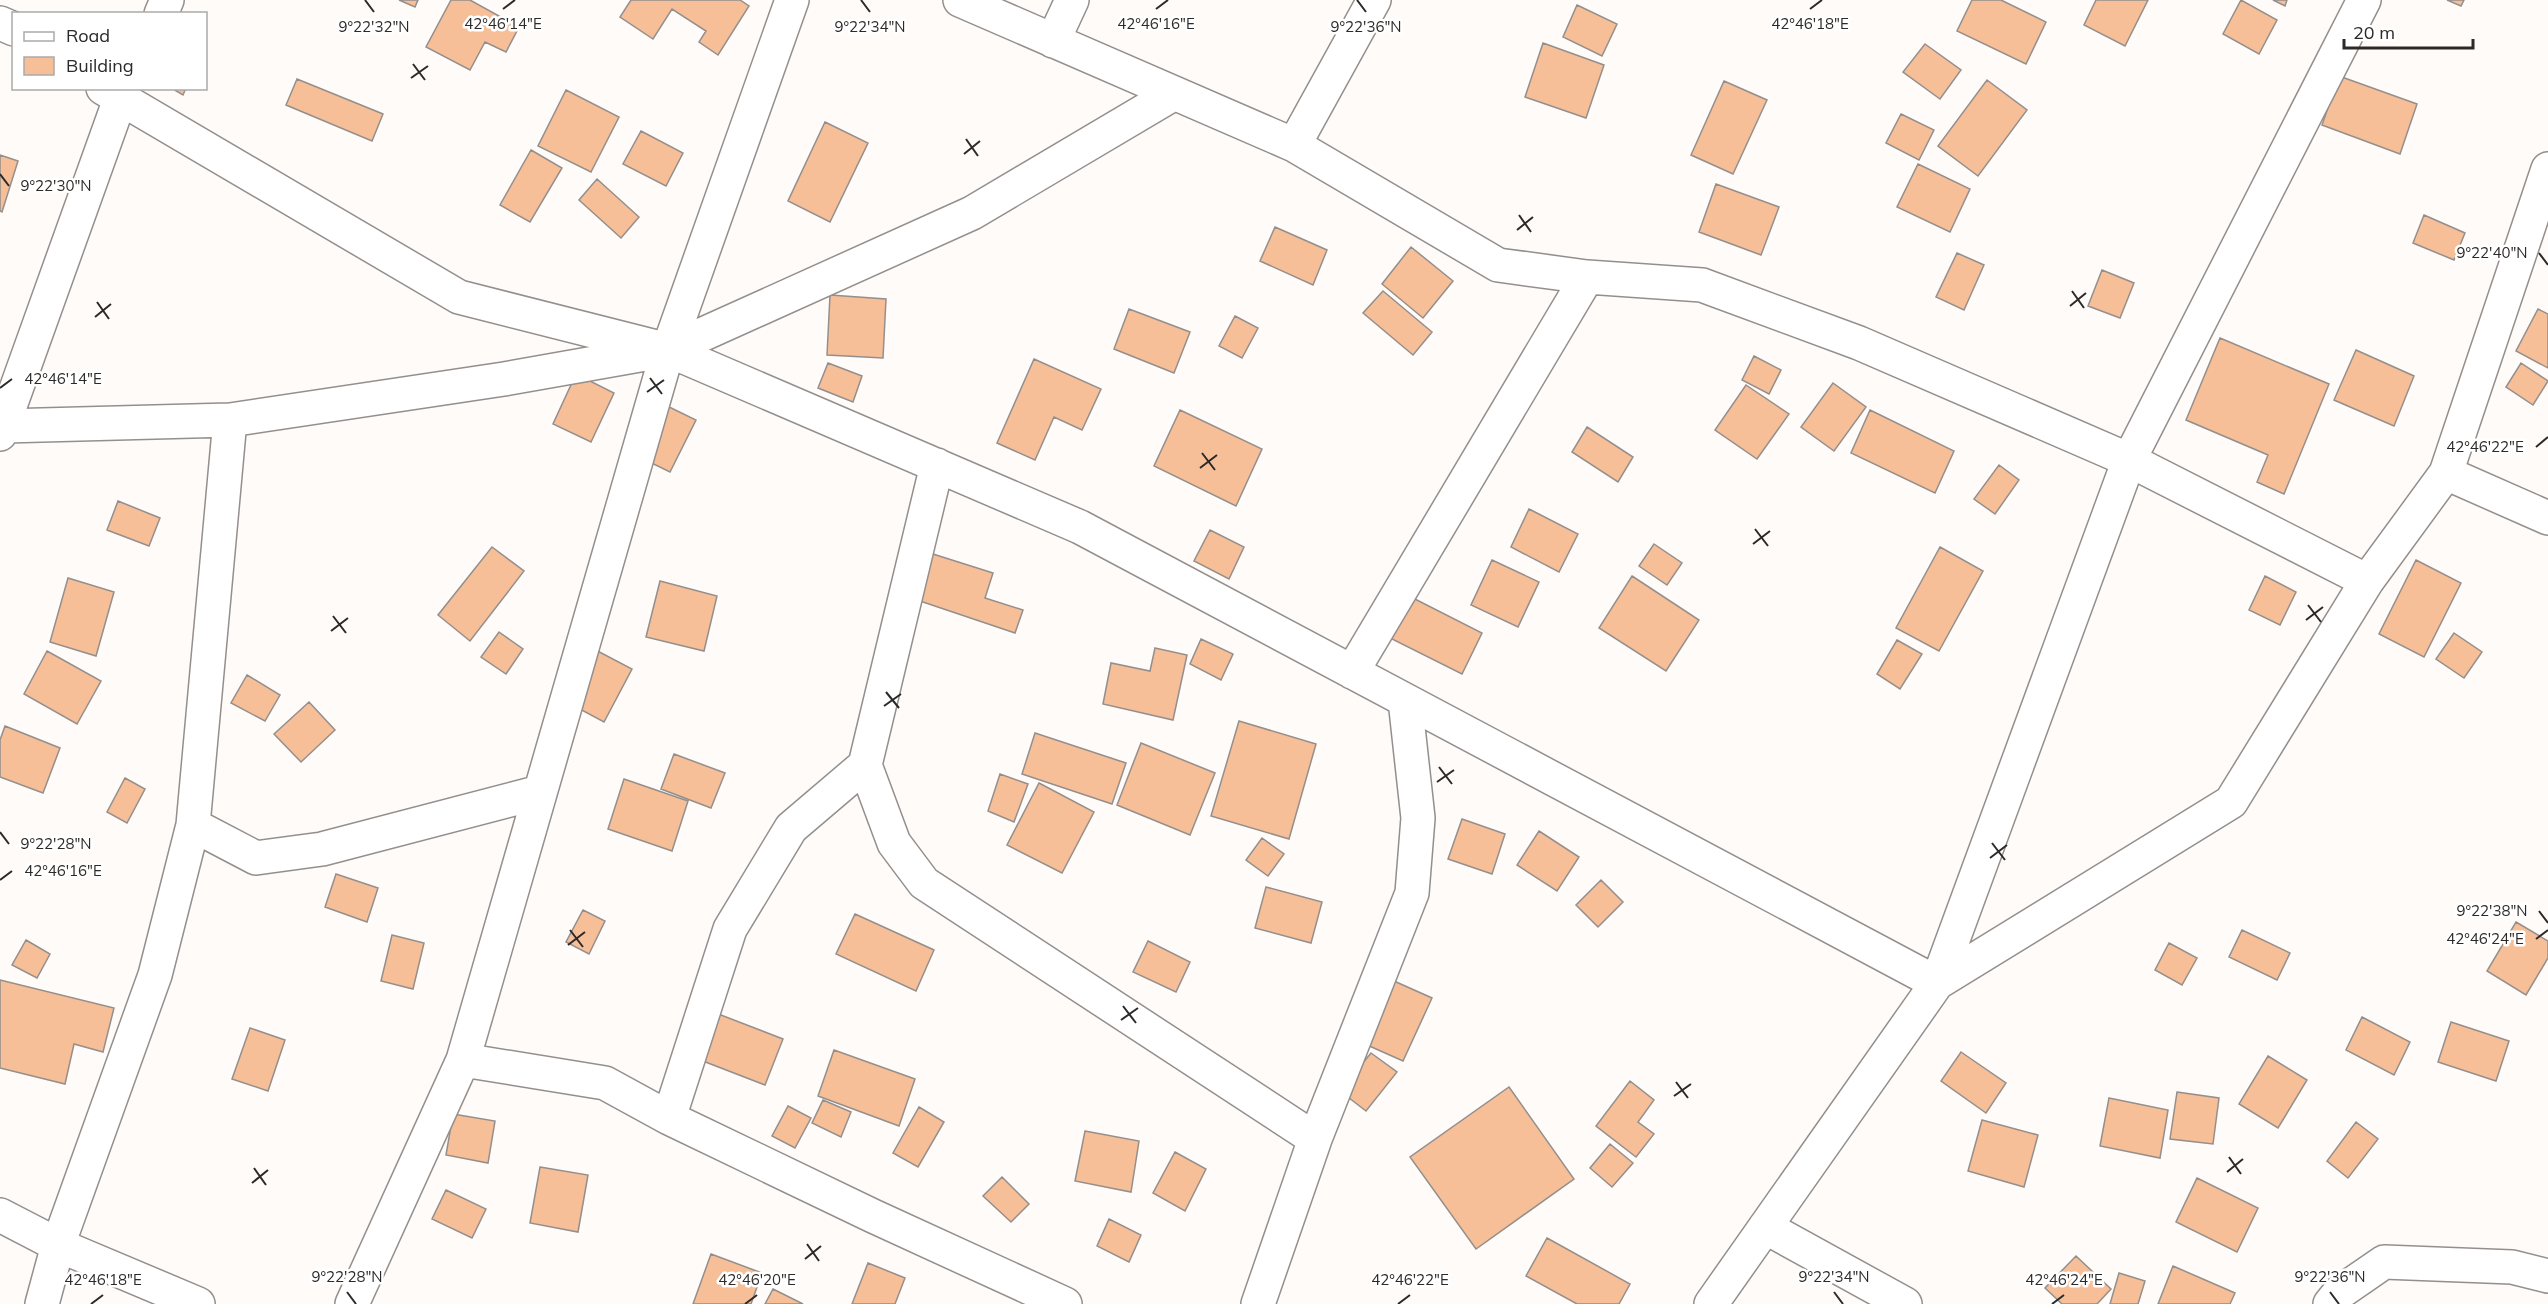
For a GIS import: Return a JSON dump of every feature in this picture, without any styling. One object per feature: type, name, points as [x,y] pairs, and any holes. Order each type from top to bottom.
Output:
[{"type":"street","points":[[352,1304],[462,1060],[668,350],[792,0]]},
{"type":"street","points":[[960,0],[1294,145],[1498,265],[1587,276],[1702,285],[1859,343],[2129,460],[2367,580]]},
{"type":"street","points":[[1053,41],[1072,0]]},
{"type":"street","points":[[1294,145],[1374,0]]},
{"type":"street","points":[[1711,1304],[1937,983],[2129,460],[2364,0]]},
{"type":"street","points":[[1173,94],[972,213],[668,350],[504,379],[230,420],[2,430],[115,92],[459,297],[668,350],[1080,527],[1937,983]]},
{"type":"street","points":[[1937,983],[2231,802],[2367,580],[2446,473],[2548,169]]},
{"type":"street","points":[[1352,672],[1587,276]]},
{"type":"street","points":[[42,1304],[58,1245],[155,975],[193,825],[230,420]]},
{"type":"street","points":[[937,465],[865,765],[894,843],[924,883],[1315,1139]]},
{"type":"street","points":[[2446,473],[2548,518]]},
{"type":"street","points":[[1258,1304],[1315,1139],[1412,893],[1418,818],[1405,700]]},
{"type":"street","points":[[669,1118],[730,929],[791,828],[865,765]]},
{"type":"street","points":[[193,825],[256,858],[322,849],[540,792]]},
{"type":"street","points":[[462,1060],[605,1083],[669,1118],[873,1216],[1065,1304]]},
{"type":"street","points":[[0,1215],[58,1245],[198,1304]]},
{"type":"street","points":[[1765,1227],[1905,1304]]},
{"type":"street","points":[[2330,1304],[2338,1293],[2384,1262],[2512,1267],[2548,1276]]},
{"type":"building","points":[[399,0],[418,0],[415,7]]},
{"type":"building","points":[[451,0],[470,0],[519,27],[506,52],[485,42],[470,70],[426,47]]},
{"type":"building","points":[[631,0],[740,0],[749,6],[718,55],[699,42],[706,31],[672,9],[653,39],[620,17]]},
{"type":"building","points":[[1972,0],[2001,0],[2046,22],[2026,64],[1957,31]]},
{"type":"building","points":[[2096,0],[2148,0],[2125,46],[2084,25]]},
{"type":"building","points":[[2241,0],[2277,20],[2259,54],[2223,34]]},
{"type":"building","points":[[2273,0],[2287,0],[2285,6]]},
{"type":"building","points":[[2447,0],[2464,0],[2461,6]]},
{"type":"building","points":[[1577,5],[1617,24],[1602,56],[1563,37]]},
{"type":"building","points":[[1543,43],[1604,65],[1586,118],[1525,97]]},
{"type":"building","points":[[1925,44],[1961,70],[1940,99],[1903,72]]},
{"type":"building","points":[[2339,76],[2417,104],[2400,154],[2322,125]]},
{"type":"building","points":[[297,79],[383,114],[372,141],[286,105]]},
{"type":"building","points":[[1987,80],[2027,110],[1978,176],[1938,146]]},
{"type":"building","points":[[1724,81],[1767,100],[1733,174],[1691,155]]},
{"type":"building","points":[[174,90],[185,90],[183,95]]},
{"type":"building","points":[[566,90],[619,117],[591,172],[538,146]]},
{"type":"building","points":[[1901,114],[1934,130],[1919,160],[1886,143]]},
{"type":"building","points":[[825,122],[868,143],[830,222],[788,201]]},
{"type":"building","points":[[641,131],[683,153],[666,186],[623,164]]},
{"type":"building","points":[[531,150],[562,168],[530,222],[500,205]]},
{"type":"building","points":[[0,155],[18,161],[2,212],[0,211]]},
{"type":"building","points":[[1918,164],[1970,189],[1950,232],[1897,207]]},
{"type":"building","points":[[597,179],[639,217],[621,238],[579,200]]},
{"type":"building","points":[[1716,184],[1779,207],[1761,255],[1699,232]]},
{"type":"building","points":[[2424,215],[2465,233],[2454,260],[2413,243]]},
{"type":"building","points":[[1275,227],[1327,250],[1313,285],[1260,261]]},
{"type":"building","points":[[1411,247],[1453,281],[1423,318],[1382,284]]},
{"type":"building","points":[[1957,253],[1984,265],[1964,310],[1936,297]]},
{"type":"building","points":[[2102,270],[2134,283],[2120,318],[2088,306]]},
{"type":"building","points":[[1383,291],[1432,332],[1413,355],[1363,313]]},
{"type":"building","points":[[830,295],[886,299],[883,358],[827,355]]},
{"type":"building","points":[[1129,309],[1190,332],[1174,373],[1114,349]]},
{"type":"building","points":[[2538,309],[2548,314],[2548,368],[2516,351]]},
{"type":"building","points":[[1235,316],[1258,328],[1242,358],[1219,346]]},
{"type":"building","points":[[2220,338],[2329,384],[2284,494],[2257,482],[2268,455],[2186,420]]},
{"type":"building","points":[[2356,350],[2414,376],[2394,426],[2334,400]]},
{"type":"building","points":[[1754,356],[1781,370],[1769,394],[1742,380]]},
{"type":"building","points":[[1034,359],[1101,389],[1082,430],[1054,417],[1035,460],[997,443]]},
{"type":"building","points":[[828,363],[862,376],[853,402],[818,388]]},
{"type":"building","points":[[2521,363],[2548,381],[2533,405],[2506,387]]},
{"type":"building","points":[[576,374],[614,393],[591,442],[553,424]]},
{"type":"building","points":[[1833,383],[1866,407],[1834,451],[1801,427]]},
{"type":"building","points":[[1746,385],[1789,414],[1757,459],[1715,430]]},
{"type":"building","points":[[661,403],[696,420],[670,472],[635,455]]},
{"type":"building","points":[[1180,410],[1262,449],[1236,506],[1154,466]]},
{"type":"building","points":[[1870,410],[1954,451],[1935,493],[1851,453]]},
{"type":"building","points":[[1587,427],[1633,457],[1618,482],[1572,452]]},
{"type":"building","points":[[1999,465],[2019,480],[1995,514],[1974,499]]},
{"type":"building","points":[[118,501],[160,518],[149,546],[107,530]]},
{"type":"building","points":[[1529,509],[1578,534],[1559,572],[1511,547]]},
{"type":"building","points":[[1210,530],[1244,547],[1229,579],[1194,561]]},
{"type":"building","points":[[1654,544],[1682,563],[1667,585],[1639,566]]},
{"type":"building","points":[[492,547],[524,571],[470,641],[438,615]]},
{"type":"building","points":[[1940,547],[1983,571],[1939,651],[1896,628]]},
{"type":"building","points":[[933,554],[993,573],[985,598],[1023,610],[1015,633],[917,600]]},
{"type":"building","points":[[1492,560],[1539,582],[1518,627],[1471,605]]},
{"type":"building","points":[[2416,560],[2461,583],[2424,657],[2379,634]]},
{"type":"building","points":[[1632,576],[1699,620],[1666,671],[1599,628]]},
{"type":"building","points":[[2265,576],[2296,592],[2280,625],[2249,610]]},
{"type":"building","points":[[68,578],[114,592],[96,656],[50,642]]},
{"type":"building","points":[[660,581],[717,596],[704,651],[646,637]]},
{"type":"building","points":[[1405,594],[1482,633],[1462,674],[1384,635]]},
{"type":"building","points":[[499,632],[523,649],[506,674],[481,657]]},
{"type":"building","points":[[2454,633],[2482,652],[2464,678],[2436,659]]},
{"type":"building","points":[[1201,639],[1233,654],[1221,680],[1190,664]]},
{"type":"building","points":[[1897,640],[1922,654],[1900,689],[1877,674]]},
{"type":"building","points":[[588,646],[632,669],[604,722],[561,699]]},
{"type":"building","points":[[1155,648],[1187,655],[1173,720],[1103,704],[1111,663],[1150,671]]},
{"type":"building","points":[[47,651],[101,681],[77,724],[24,694]]},
{"type":"building","points":[[247,675],[280,695],[265,721],[231,703]]},
{"type":"building","points":[[309,702],[335,730],[301,762],[274,734]]},
{"type":"building","points":[[1239,721],[1316,744],[1289,839],[1211,816]]},
{"type":"building","points":[[5,726],[60,748],[43,793],[0,777],[0,740]]},
{"type":"building","points":[[1035,733],[1126,763],[1112,804],[1022,774]]},
{"type":"building","points":[[1141,743],[1215,773],[1190,835],[1117,805]]},
{"type":"building","points":[[674,754],[725,773],[711,808],[661,789]]},
{"type":"building","points":[[1000,774],[1028,784],[1014,822],[988,811]]},
{"type":"building","points":[[125,778],[145,789],[127,823],[107,812]]},
{"type":"building","points":[[624,779],[688,801],[672,851],[608,829]]},
{"type":"building","points":[[1039,783],[1094,812],[1062,873],[1007,845]]},
{"type":"building","points":[[1462,819],[1505,834],[1492,874],[1448,859]]},
{"type":"building","points":[[1539,831],[1579,857],[1557,891],[1517,865]]},
{"type":"building","points":[[1262,838],[1284,854],[1268,876],[1246,860]]},
{"type":"building","points":[[336,874],[378,888],[367,922],[325,907]]},
{"type":"building","points":[[1601,880],[1623,902],[1598,927],[1576,905]]},
{"type":"building","points":[[1266,887],[1322,902],[1311,943],[1255,928]]},
{"type":"building","points":[[583,910],[605,921],[589,954],[566,942]]},
{"type":"building","points":[[855,914],[934,950],[916,991],[836,954]]},
{"type":"building","points":[[2516,922],[2548,941],[2548,958],[2526,995],[2487,971]]},
{"type":"building","points":[[2242,930],[2290,953],[2277,980],[2229,957]]},
{"type":"building","points":[[392,935],[424,943],[413,989],[381,981]]},
{"type":"building","points":[[26,940],[50,954],[37,978],[12,965]]},
{"type":"building","points":[[1148,941],[1190,962],[1176,992],[1133,972]]},
{"type":"building","points":[[2169,943],[2197,958],[2182,985],[2155,970]]},
{"type":"building","points":[[1385,977],[1432,998],[1403,1061],[1356,1040]]},
{"type":"building","points":[[0,980],[114,1008],[103,1052],[74,1044],[65,1084],[0,1068]]},
{"type":"building","points":[[708,1010],[783,1039],[765,1085],[690,1056]]},
{"type":"building","points":[[2362,1017],[2410,1042],[2394,1075],[2346,1050]]},
{"type":"building","points":[[2451,1022],[2509,1041],[2496,1081],[2438,1062]]},
{"type":"building","points":[[250,1028],[285,1040],[268,1091],[232,1079]]},
{"type":"building","points":[[834,1050],[915,1079],[899,1126],[818,1096]]},
{"type":"building","points":[[1961,1052],[2006,1083],[1986,1113],[1941,1081]]},
{"type":"building","points":[[1371,1053],[1397,1072],[1366,1111],[1340,1091]]},
{"type":"building","points":[[2268,1056],[2307,1080],[2278,1128],[2239,1104]]},
{"type":"building","points":[[1630,1081],[1654,1100],[1638,1122],[1654,1134],[1636,1157],[1596,1126]]},
{"type":"building","points":[[1509,1087],[1574,1179],[1476,1249],[1410,1157]]},
{"type":"building","points":[[2177,1092],[2219,1098],[2213,1144],[2170,1139]]},
{"type":"building","points":[[2109,1098],[2168,1110],[2160,1158],[2100,1146]]},
{"type":"building","points":[[823,1100],[851,1112],[841,1137],[812,1123]]},
{"type":"building","points":[[788,1106],[811,1118],[795,1148],[772,1136]]},
{"type":"building","points":[[919,1107],[944,1122],[918,1167],[893,1153]]},
{"type":"building","points":[[453,1114],[495,1121],[488,1163],[446,1155]]},
{"type":"building","points":[[1982,1120],[2038,1135],[2024,1187],[1968,1171]]},
{"type":"building","points":[[2356,1122],[2378,1139],[2348,1178],[2327,1161]]},
{"type":"building","points":[[1085,1131],[1139,1141],[1131,1192],[1075,1181]]},
{"type":"building","points":[[1610,1144],[1633,1163],[1612,1187],[1590,1168]]},
{"type":"building","points":[[1175,1152],[1206,1169],[1185,1211],[1153,1193]]},
{"type":"building","points":[[540,1167],[588,1175],[578,1232],[530,1223]]},
{"type":"building","points":[[1002,1177],[1029,1204],[1011,1222],[983,1196]]},
{"type":"building","points":[[2197,1178],[2258,1208],[2237,1252],[2176,1222]]},
{"type":"building","points":[[446,1190],[486,1209],[472,1238],[432,1219]]},
{"type":"building","points":[[1109,1219],[1141,1235],[1129,1262],[1097,1246]]},
{"type":"building","points":[[1547,1238],[1630,1284],[1619,1304],[1577,1304],[1526,1276]]},
{"type":"building","points":[[711,1254],[762,1273],[751,1304],[693,1304]]},
{"type":"building","points":[[2076,1256],[2111,1289],[2097,1304],[2062,1304],[2045,1288]]},
{"type":"building","points":[[868,1263],[905,1278],[895,1304],[852,1304]]},
{"type":"building","points":[[2173,1266],[2235,1293],[2230,1304],[2158,1304]]},
{"type":"building","points":[[2119,1273],[2145,1281],[2138,1304],[2110,1304]]},
{"type":"building","points":[[773,1289],[803,1304],[765,1304]]}]
